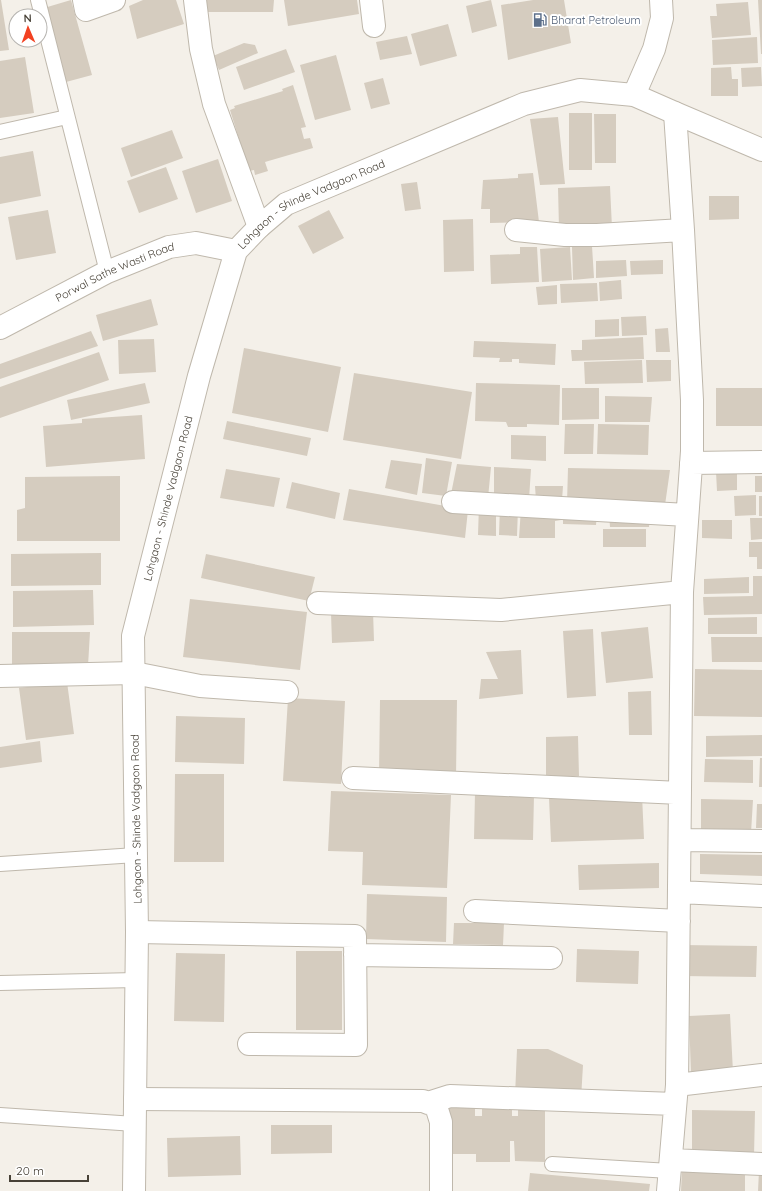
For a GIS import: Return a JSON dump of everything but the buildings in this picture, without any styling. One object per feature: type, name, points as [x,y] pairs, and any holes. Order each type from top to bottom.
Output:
[{"type":"street","points":[[84,0],[86,10],[114,0]]},
{"type":"street","points":[[195,0],[201,49],[214,104],[259,227]]},
{"type":"street","points":[[371,0],[374,26]]},
{"type":"street","points":[[660,0],[662,18],[654,49],[634,94],[675,114],[762,150]]},
{"type":"street","name":"Lohgaon - Shinde Vadgaon Road","points":[[134,1191],[137,932],[133,636],[199,376],[236,251],[259,227],[286,204],[524,104],[580,90],[634,94]]},
{"type":"street","points":[[675,114],[692,400],[690,463],[682,592],[676,1094],[669,1174],[762,1164]]},
{"type":"street","points":[[516,230],[565,235],[597,235],[683,230]]},
{"type":"street","name":"Porwal Sathe Wasti Road","points":[[0,328],[107,272],[169,247],[196,242],[236,251]]},
{"type":"street","points":[[690,463],[762,462]]},
{"type":"street","points":[[453,502],[687,515]]},
{"type":"street","points":[[318,603],[501,610],[682,592]]},
{"type":"street","points":[[0,676],[134,673],[200,686],[287,692]]},
{"type":"street","points":[[353,778],[680,793]]},
{"type":"street","points":[[680,840],[762,841]]},
{"type":"street","points":[[679,892],[762,896]]},
{"type":"street","points":[[475,910],[679,921]]},
{"type":"street","points":[[137,932],[355,936],[356,1045],[249,1044]]},
{"type":"street","points":[[355,955],[551,958]]},
{"type":"street","points":[[428,1103],[450,1096],[676,1094],[762,1075]]},
{"type":"street","points":[[135,1099],[415,1101],[428,1103],[436,1106],[441,1122],[441,1191]]},
{"type":"lane","points":[[38,0],[107,272]]},
{"type":"lane","points":[[0,132],[67,116]]},
{"type":"lane","points":[[0,864],[136,855]]},
{"type":"lane","points":[[0,983],[136,980]]},
{"type":"lane","points":[[0,1114],[135,1124]]},
{"type":"lane","points":[[552,1164],[669,1174]]},
{"type":"place","name":"Bharat Petroleum","points":[[540,20]]}]
